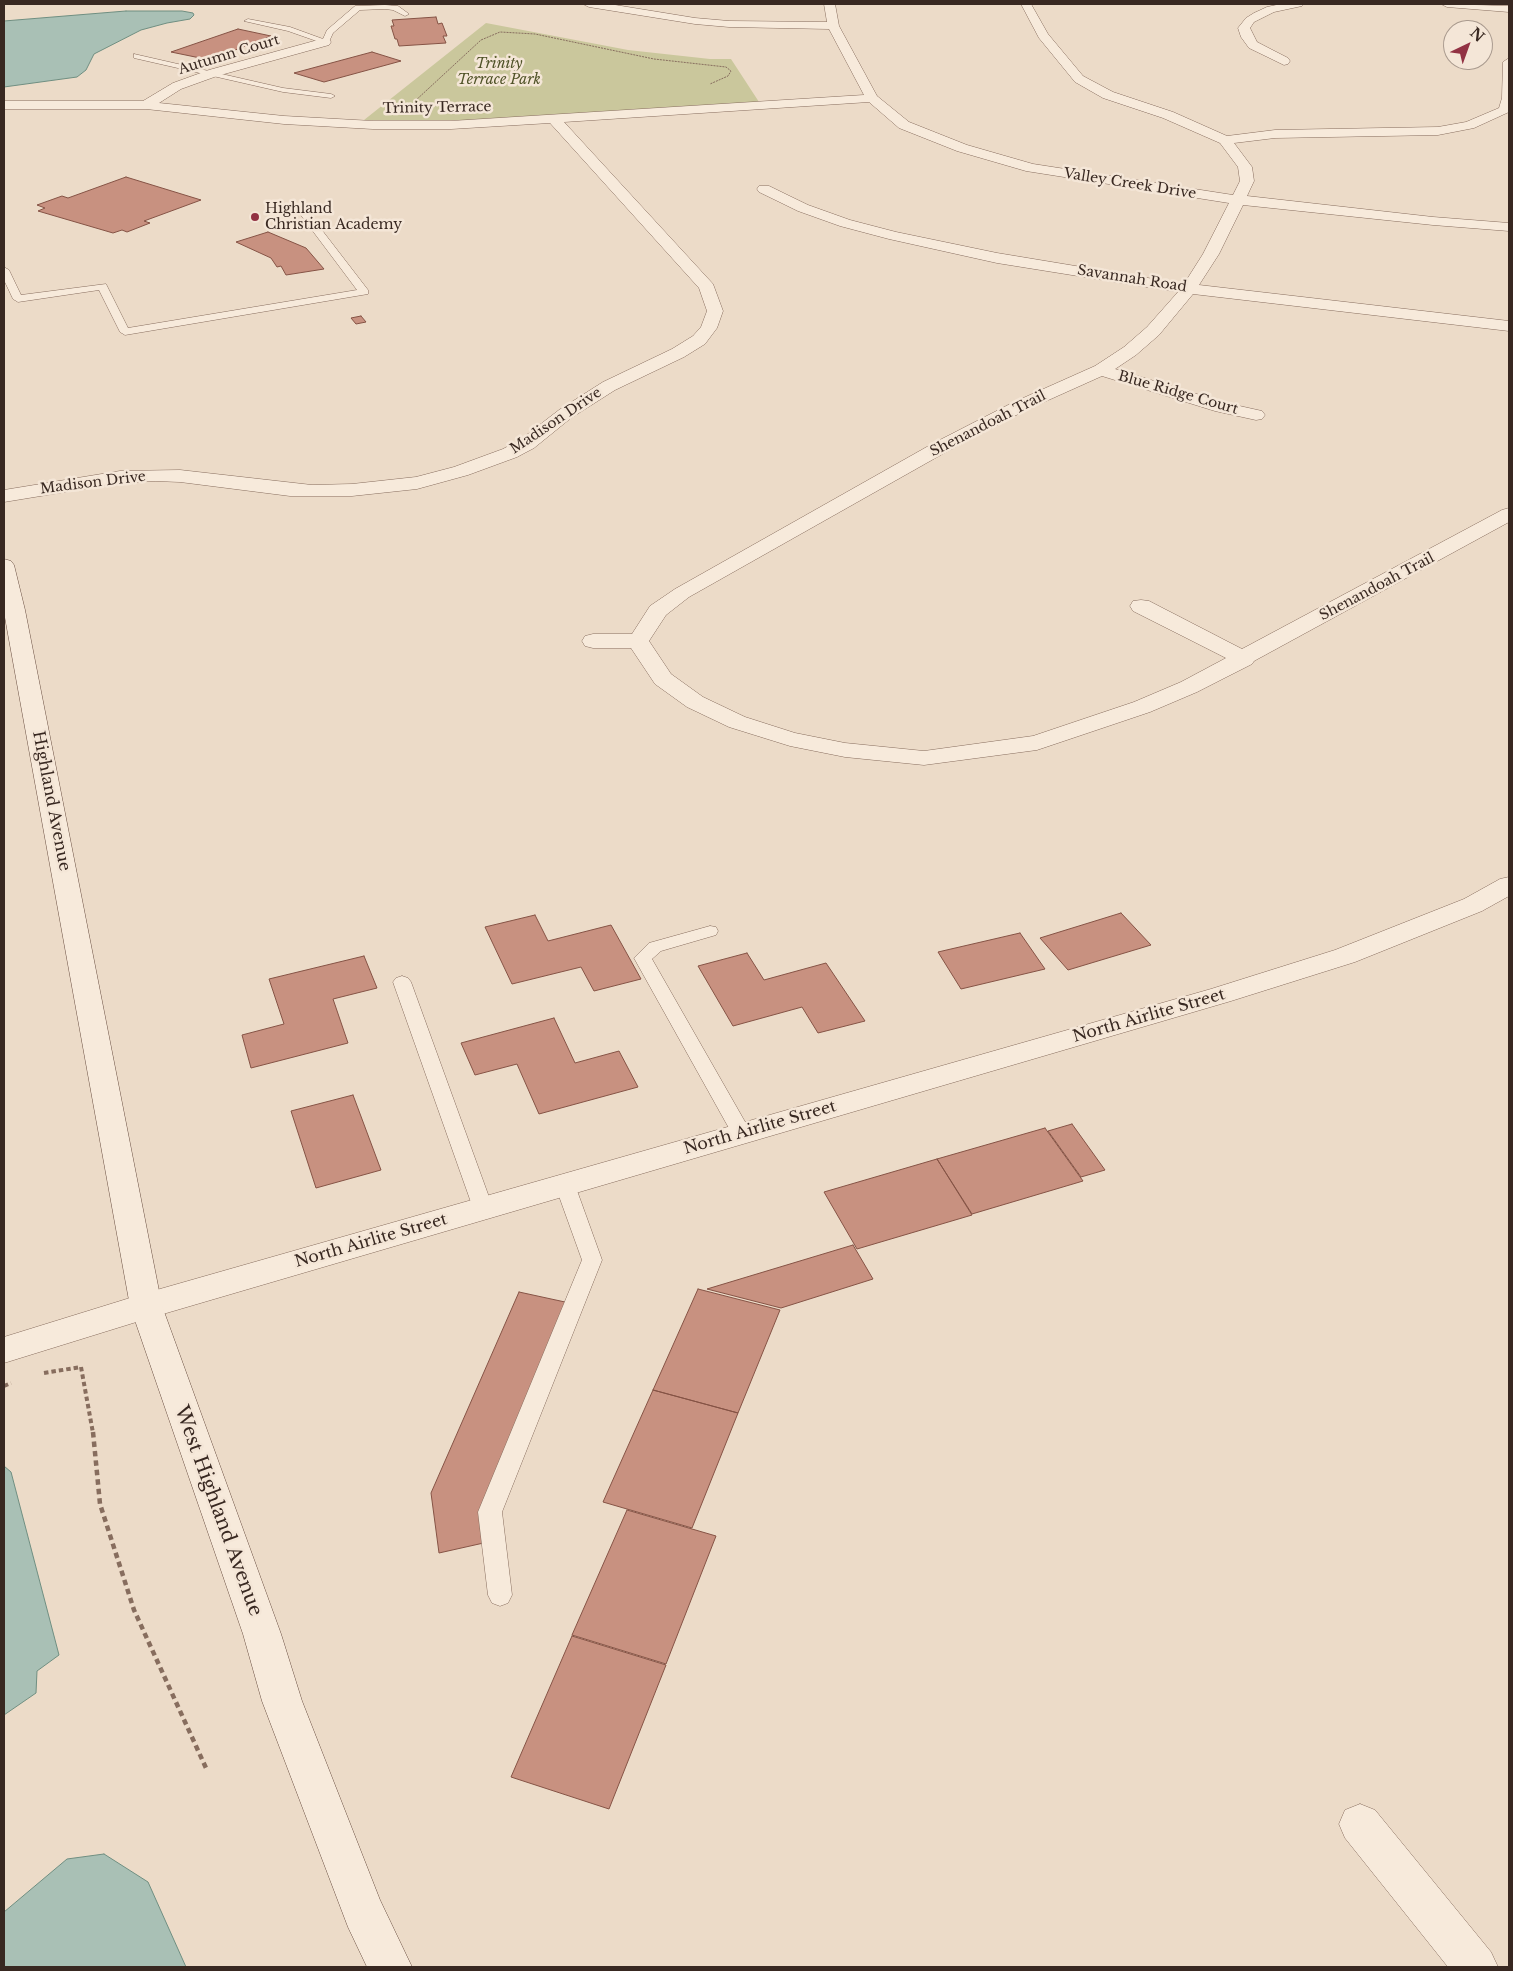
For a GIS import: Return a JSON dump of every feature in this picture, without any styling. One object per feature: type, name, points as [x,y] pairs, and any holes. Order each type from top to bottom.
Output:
[{"type":"street","points":[[589,4],[695,21],[729,24],[833,26]]},
{"type":"street","name":"Valley Creek Drive","points":[[830,4],[833,26],[854,68],[872,98],[890,116],[904,125],[940,141],[983,155],[1060,173],[1239,200],[1433,222],[1509,227]]},
{"type":"street","name":"Shenandoah Trail","points":[[1026,4],[1043,35],[1079,79],[1108,95],[1185,122],[1225,140],[1245,167],[1247,181],[1211,254],[1188,288],[1153,331],[1130,351],[1101,370],[1018,407],[940,448],[710,576],[682,593],[658,611],[638,641],[663,679],[695,702],[737,722],[790,739],[845,750],[924,758],[1037,743],[1142,707],[1189,687],[1244,659],[1509,514]]},
{"type":"street","points":[[1284,61],[1253,45],[1247,37],[1244,28],[1250,20],[1270,9],[1298,4]]},
{"type":"street","points":[[1447,4],[1509,9]]},
{"type":"street","points":[[1256,6],[1270,9]]},
{"type":"street","name":"Autumn Court","points":[[146,105],[177,86],[213,72],[325,42]]},
{"type":"street","points":[[1225,140],[1274,134],[1401,134],[1438,131],[1470,125],[1505,109],[1508,98],[1509,62]]},
{"type":"street","name":"Trinity Terrace","points":[[4,105],[146,105],[284,120],[392,125],[451,125],[555,120],[872,98]]},
{"type":"street","name":"Madison Drive","points":[[4,496],[120,477],[154,475],[180,476],[312,491],[352,490],[416,482],[461,471],[510,453],[527,444],[565,414],[609,386],[694,343],[709,328],[715,311],[707,287],[555,120]]},
{"type":"street","name":"Savannah Road","points":[[764,189],[803,208],[894,236],[997,258],[1188,288],[1509,326]]},
{"type":"street","name":"Blue Ridge Court","points":[[1101,370],[1212,404],[1256,415]]},
{"type":"street","name":"Highland Avenue","points":[[4,565],[9,607],[96,1039]]},
{"type":"street","points":[[1141,606],[1244,659]]},
{"type":"street","points":[[594,641],[638,641]]},
{"type":"street","name":"North Airlite Street","points":[[4,1350],[146,1306],[1222,995],[1335,959],[1473,905],[1509,885]]},
{"type":"street","name":"West Highland Avenue","points":[[96,1039],[146,1306],[262,1634],[282,1700],[363,1912],[390,1967]]},
{"type":"street","points":[[1360,1824],[1476,1967]]},
{"type":"lane","points":[[248,21],[290,29],[325,42],[330,32],[358,8],[385,6],[395,8],[405,14]]},
{"type":"lane","points":[[137,56],[213,72],[283,90],[330,96]]},
{"type":"lane","points":[[4,270],[18,299],[102,286],[124,332],[364,292],[305,214]]},
{"type":"lane","points":[[710,931],[655,948],[643,958],[742,1134]]},
{"type":"lane","points":[[402,982],[483,1208]]},
{"type":"lane","points":[[500,1596],[490,1512],[592,1260],[565,1185]]},
{"type":"path","points":[[392,125],[396,117],[481,40],[500,32],[535,34],[654,59],[726,68],[731,71],[728,76],[708,85],[704,90],[719,108]]},
{"type":"path","points":[[38,1374],[82,1367],[92,1424],[100,1504],[134,1610],[206,1768]]},
{"type":"path","points":[[4,1386],[20,1379]]},
{"type":"green space","name":"Trinity Terrace Park","points":[[486,23],[628,50],[710,59],[731,59],[759,102],[490,120],[364,120]]},
{"type":"shaded area","points":[[126,11],[182,11],[193,13],[194,15],[190,19],[141,30],[94,54],[86,70],[77,77],[4,87],[4,21]]},
{"type":"shaded area","points":[[4,1466],[11,1472],[59,1655],[37,1671],[36,1693],[4,1715]]},
{"type":"shaded area","points":[[104,1854],[148,1882],[186,1967],[4,1967],[4,1912],[67,1859]]},
{"type":"building","points":[[436,17],[438,24],[442,23],[447,36],[443,36],[446,43],[399,46],[391,26],[394,26],[392,20]]},
{"type":"building","points":[[238,29],[271,36],[225,54],[205,59],[171,52]]},
{"type":"building","points":[[372,52],[401,61],[324,82],[294,73]]},
{"type":"building","points":[[126,177],[201,200],[144,221],[150,223],[127,232],[122,230],[113,233],[38,211],[45,208],[37,205],[62,196],[68,198]]},
{"type":"building","points":[[268,232],[306,248],[324,269],[286,275],[281,266],[277,267],[271,258],[236,242]]},
{"type":"building","points":[[361,316],[366,322],[356,324],[351,318]]},
{"type":"building","points":[[1121,913],[1151,945],[1068,970],[1040,938]]},
{"type":"building","points":[[535,915],[548,941],[611,925],[641,979],[594,991],[581,967],[512,984],[485,927]]},
{"type":"building","points":[[1020,933],[1045,969],[961,989],[938,952]]},
{"type":"building","points":[[747,953],[764,980],[826,963],[865,1021],[818,1033],[802,1007],[733,1026],[698,966]]},
{"type":"building","points":[[364,956],[377,988],[333,999],[348,1043],[251,1068],[242,1035],[284,1024],[269,979]]},
{"type":"building","points":[[554,1018],[575,1063],[619,1051],[638,1087],[539,1114],[517,1064],[475,1075],[461,1043]]},
{"type":"building","points":[[353,1095],[381,1170],[316,1188],[291,1111]]},
{"type":"building","points":[[1072,1124],[1105,1170],[1081,1177],[1048,1131]]},
{"type":"building","points":[[1045,1128],[1083,1181],[972,1214],[937,1159]]},
{"type":"building","points":[[937,1159],[972,1215],[857,1249],[824,1192]]},
{"type":"building","points":[[853,1245],[873,1279],[781,1308],[707,1289]]},
{"type":"building","points":[[698,1289],[780,1310],[738,1413],[653,1390]]},
{"type":"building","points":[[519,1292],[565,1302],[488,1542],[439,1553],[431,1493]]},
{"type":"building","points":[[653,1390],[738,1413],[692,1528],[603,1502]]},
{"type":"building","points":[[627,1510],[716,1536],[666,1664],[572,1635]]},
{"type":"building","points":[[572,1636],[666,1665],[609,1809],[511,1777]]},
{"type":"place","name":"Highland Christian Academy","points":[[255,217]]}]
